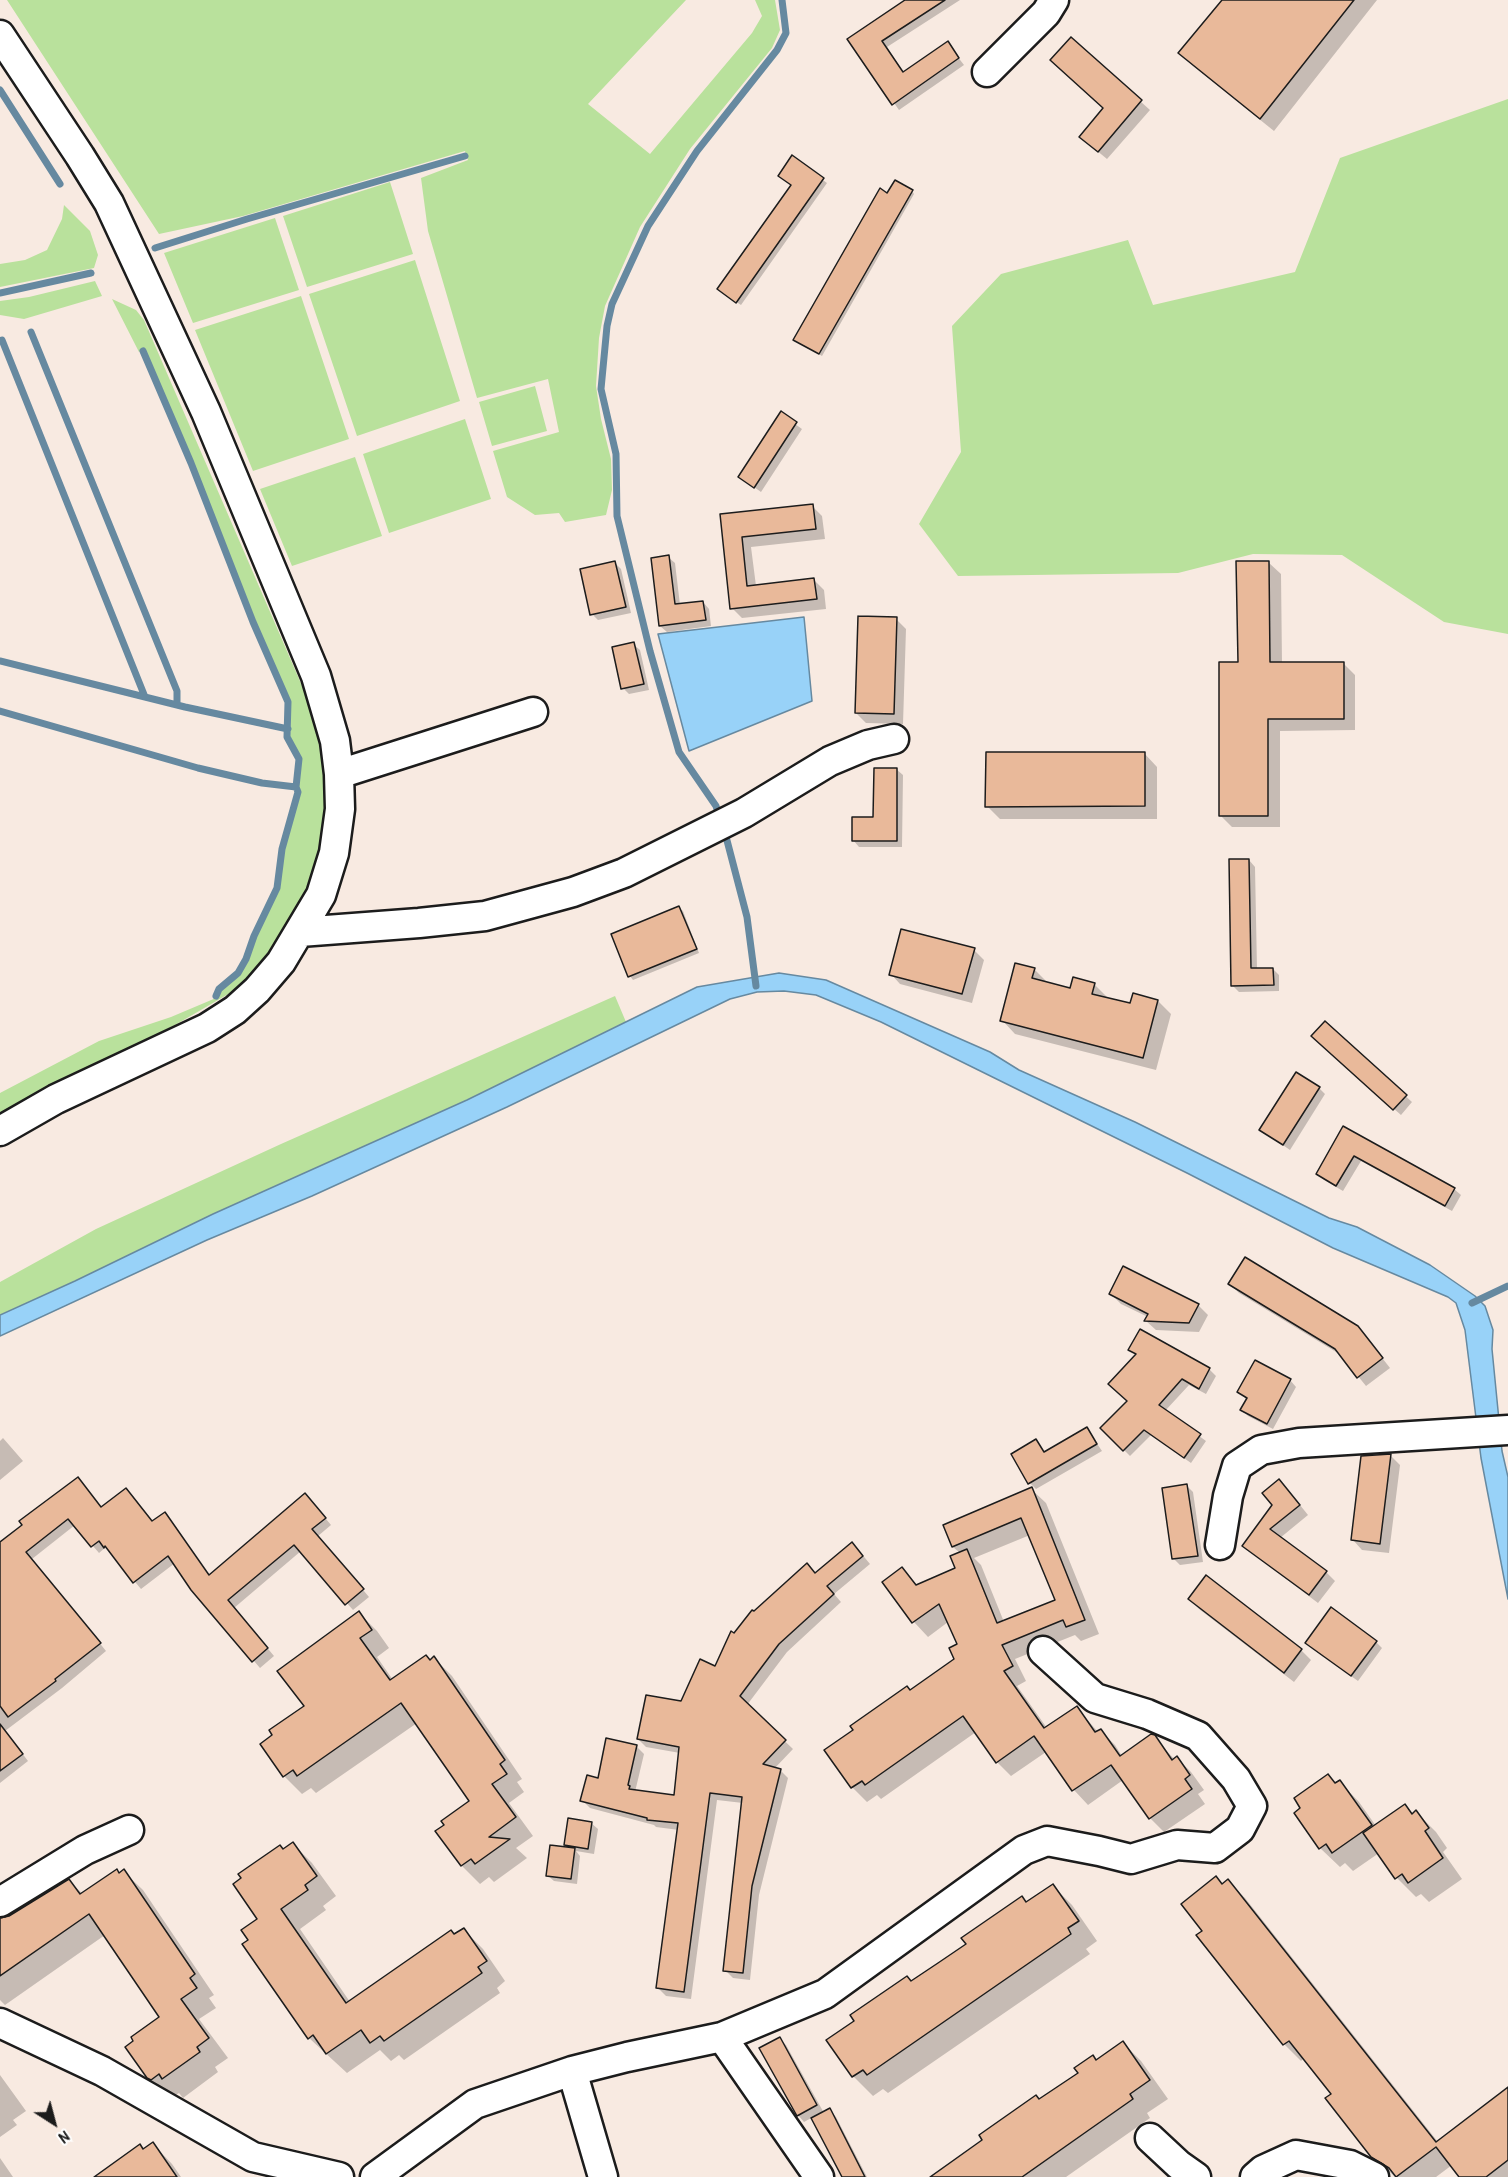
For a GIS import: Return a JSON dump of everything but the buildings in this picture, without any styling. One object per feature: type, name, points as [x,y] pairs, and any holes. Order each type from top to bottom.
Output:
[{"type":"street","points":[[987,72],[1046,13],[1054,0]]},
{"type":"street","points":[[0,35],[109,203],[206,412],[316,676],[335,741],[340,809],[334,853],[321,895],[281,962],[257,990],[235,1010],[207,1028],[56,1098],[0,1131]]},
{"type":"street","points":[[339,774],[533,712]]},
{"type":"street","points":[[300,932],[485,916],[573,891],[624,873],[734,818],[830,761],[868,745],[894,739]]},
{"type":"street","points":[[1220,1545],[1228,1496],[1237,1466],[1261,1450],[1299,1443],[1508,1431]]},
{"type":"street","points":[[375,2177],[475,2104],[572,2071],[722,2037],[825,1994],[1024,1850],[1047,1841],[1131,1859],[1177,1845],[1215,1848],[1240,1829],[1252,1806],[1236,1779],[1198,1736],[1147,1714],[1095,1698],[1043,1650]]},
{"type":"street","points":[[0,1902],[85,1850],[129,1830]]},
{"type":"street","points":[[0,2023],[102,2071],[253,2157],[339,2177]]},
{"type":"street","points":[[722,2037],[819,2177]]},
{"type":"street","points":[[572,2071],[603,2177]]},
{"type":"street","points":[[1150,2138],[1179,2165],[1196,2177]]},
{"type":"street","points":[[1256,2177],[1263,2170],[1296,2155],[1350,2165],[1374,2177]]},
{"type":"green space","points":[[7,0],[686,0],[588,104],[650,154],[752,33],[762,16],[755,0],[775,0],[780,30],[772,48],[690,149],[640,227],[605,306],[599,338],[596,386],[611,459],[612,490],[606,515],[565,522],[559,513],[535,515],[507,497],[493,451],[559,432],[548,379],[477,398],[428,231],[421,178],[468,160],[465,151],[243,216],[159,234]]},
{"type":"green space","points":[[1508,99],[1508,634],[1444,622],[1342,555],[1253,554],[1178,573],[958,576],[919,524],[961,452],[952,326],[1001,274],[1128,240],[1153,305],[1295,272],[1340,158]]},
{"type":"green space","points":[[390,182],[413,254],[307,287],[283,216]]},
{"type":"green space","points":[[64,205],[90,231],[98,255],[94,268],[0,287],[0,264],[25,260],[47,250],[62,219]]},
{"type":"green space","points":[[275,218],[299,290],[193,323],[164,253]]},
{"type":"green space","points":[[415,260],[460,401],[357,436],[309,294]]},
{"type":"green space","points":[[95,281],[102,296],[24,319],[0,315],[0,301],[29,297]]},
{"type":"green space","points":[[301,296],[349,439],[253,471],[195,330]]},
{"type":"green space","points":[[112,299],[136,310],[144,320],[309,702],[324,750],[329,787],[318,860],[309,888],[276,946],[237,989],[175,1025],[0,1114],[0,1093],[99,1041],[171,1017],[216,998],[221,990],[240,974],[249,960],[256,937],[279,888],[284,848],[299,793],[301,759],[290,738],[291,702],[255,622],[194,463],[144,350],[139,352]]},
{"type":"green space","points":[[535,386],[547,431],[492,446],[479,402]]},
{"type":"green space","points":[[465,419],[491,499],[389,533],[363,454]]},
{"type":"green space","points":[[355,457],[382,536],[292,566],[260,489]]},
{"type":"green space","points":[[615,996],[626,1022],[467,1100],[213,1214],[0,1315],[0,1282],[96,1229]]},
{"type":"water","points":[[804,617],[812,701],[689,751],[658,634]]},
{"type":"water","points":[[779,973],[826,980],[990,1052],[1019,1070],[1135,1122],[1329,1218],[1357,1227],[1430,1265],[1475,1296],[1485,1306],[1493,1330],[1492,1349],[1502,1451],[1508,1477],[1508,1599],[1481,1458],[1465,1330],[1456,1303],[1448,1297],[1333,1248],[881,1022],[816,995],[784,991],[757,992],[730,999],[507,1107],[312,1196],[207,1240],[0,1336],[0,1315],[213,1214],[467,1100],[697,987]]},
{"type":"waterway","points":[[720,819],[716,806],[679,752],[650,651],[617,516],[616,454],[601,389],[607,326],[612,304],[648,226],[697,151],[777,50],[786,33],[782,0]]},
{"type":"waterway","points":[[0,90],[60,184]]},
{"type":"waterway","points":[[155,248],[465,156]]},
{"type":"waterway","points":[[0,293],[91,273]]},
{"type":"waterway","points":[[31,332],[177,691],[177,705]]},
{"type":"waterway","points":[[2,340],[145,697]]},
{"type":"waterway","points":[[143,351],[191,463],[253,622],[288,702],[287,737],[299,759],[296,787],[298,792],[282,849],[277,888],[254,936],[246,959],[238,973],[219,989],[216,996]]},
{"type":"waterway","points":[[0,661],[185,707],[288,729]]},
{"type":"waterway","points":[[0,711],[198,768],[262,783],[296,787]]},
{"type":"waterway","points":[[724,829],[747,917],[756,986]]},
{"type":"waterway","points":[[1472,1303],[1508,1286]]}]
